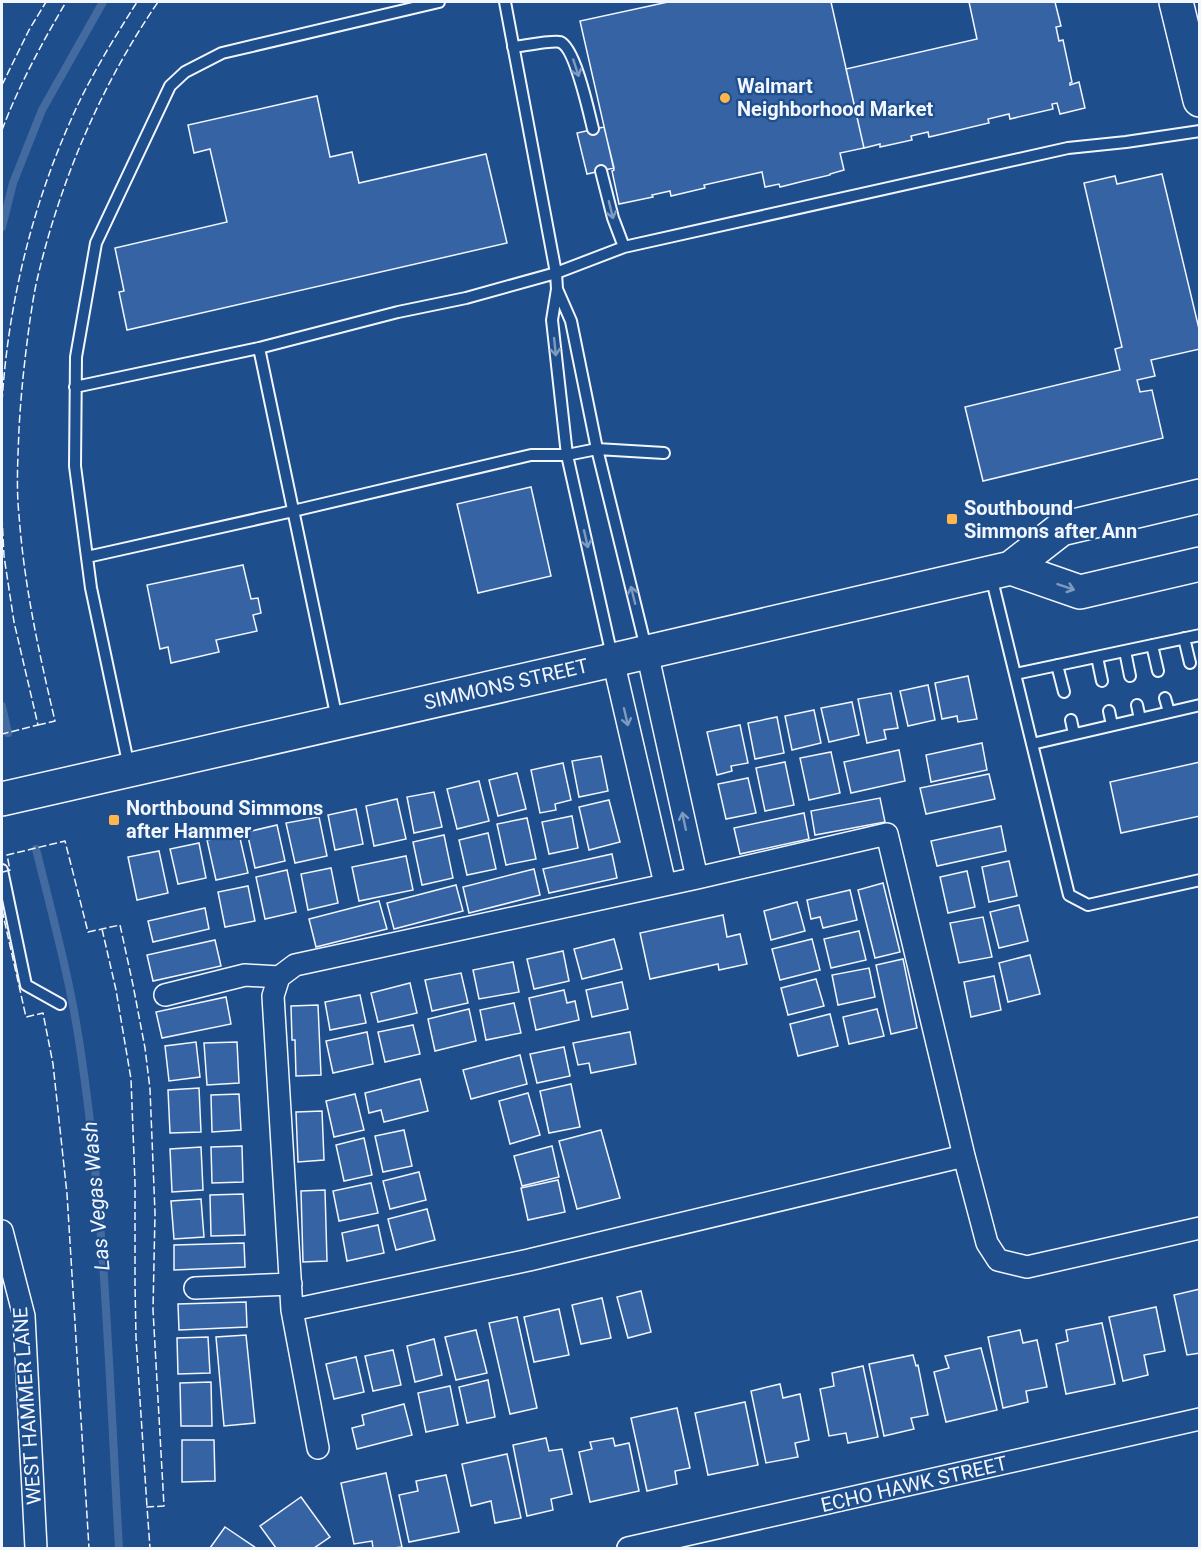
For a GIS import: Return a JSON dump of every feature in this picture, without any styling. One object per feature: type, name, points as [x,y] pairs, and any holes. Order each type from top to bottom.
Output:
[{"type":"main road","points":[[1176,2],[1200,100]]},
{"type":"main road","name":"SIMMONS STREET","points":[[2,799],[1000,571],[1061,529],[1200,496]]},
{"type":"main road","points":[[1000,571],[1080,592],[1200,564]]},
{"type":"street","points":[[647,652],[697,878]]},
{"type":"street","points":[[613,660],[665,884]]},
{"type":"street","points":[[318,1448],[292,1310],[273,996],[279,977],[295,965],[697,878],[887,834],[964,1156],[987,1243],[998,1260],[1027,1267],[1200,1228]]},
{"type":"street","points":[[165,995],[245,975],[279,977]]},
{"type":"street","points":[[292,1310],[529,1260],[964,1156]]},
{"type":"street","name":"WEST HAMMER LANE","points":[[2,1231],[24,1316],[36,1548]]},
{"type":"street","points":[[195,1288],[291,1284]]},
{"type":"street","name":"ECHO HAWK STREET","points":[[628,1548],[1200,1419]]},
{"type":"lane","points":[[130,770],[91,588],[75,466],[76,357],[96,243],[170,86],[185,72],[222,53],[439,2]]},
{"type":"lane","points":[[505,2],[556,273],[557,289],[552,320],[567,455],[613,660]]},
{"type":"lane","points":[[513,47],[559,41],[567,46],[576,65],[593,129]]},
{"type":"lane","points":[[75,387],[260,348],[398,312],[466,298],[556,273],[624,247],[1068,147],[1126,142],[1200,131]]},
{"type":"lane","points":[[601,171],[613,218],[624,247]]},
{"type":"lane","points":[[557,289],[571,321],[597,449],[647,652]]},
{"type":"lane","points":[[260,348],[338,722]]},
{"type":"lane","points":[[87,557],[531,455],[567,455],[597,449],[664,453]]},
{"type":"lane","points":[[1000,571],[1015,674],[1069,895],[1088,905],[1200,880]]},
{"type":"lane","points":[[1015,674],[1200,635]]},
{"type":"lane","points":[[1184,638],[1190,663]]},
{"type":"lane","points":[[1152,645],[1158,671]]},
{"type":"lane","points":[[1125,651],[1130,676]]},
{"type":"lane","points":[[1097,657],[1102,681]]},
{"type":"lane","points":[[1057,665],[1064,692]]},
{"type":"lane","points":[[1165,698],[1169,712]]},
{"type":"lane","points":[[1032,744],[1169,712],[1199,700]]},
{"type":"lane","points":[[1137,705],[1140,719]]},
{"type":"lane","points":[[1109,711],[1112,725]]},
{"type":"lane","points":[[1071,720],[1074,734]]},
{"type":"lane","points":[[2,870],[26,985],[60,1004]]},
{"type":"building","name":"Walmart Neighborhood Market","points":[[668,2],[831,2],[864,148],[840,153],[844,170],[780,187],[779,184],[765,187],[762,172],[704,185],[705,188],[671,196],[670,191],[619,204],[612,171],[614,170],[580,21]]},
{"type":"building","points":[[969,2],[1055,2],[1061,26],[1056,27],[1059,41],[1063,40],[1072,82],[1070,85],[1079,82],[1085,108],[1060,114],[1057,103],[1052,104],[1053,109],[1010,119],[1009,114],[988,119],[989,123],[929,137],[928,132],[911,136],[912,140],[864,148],[846,69],[977,39]]},
{"type":"building","points":[[317,96],[330,157],[352,152],[359,183],[486,154],[507,243],[127,330],[119,292],[124,291],[115,248],[227,222],[210,149],[194,153],[188,125]]},
{"type":"building","points":[[604,127],[614,168],[587,174],[577,133]]},
{"type":"building","points":[[1162,174],[1200,333],[1200,349],[1151,360],[1155,376],[1137,380],[1140,392],[1152,390],[1163,438],[983,481],[965,407],[1120,370],[1115,349],[1122,347],[1084,183],[1115,176],[1117,184]]},
{"type":"building","points":[[531,487],[551,576],[478,593],[457,504]]},
{"type":"building","points":[[243,565],[251,599],[258,598],[261,613],[253,615],[257,631],[216,640],[219,652],[171,663],[168,647],[160,649],[147,585]]},
{"type":"building","points":[[968,676],[977,719],[958,722],[957,716],[942,719],[935,683]]},
{"type":"building","points":[[928,685],[935,720],[908,726],[900,691]]},
{"type":"building","points":[[891,693],[898,728],[884,730],[886,739],[867,743],[858,699]]},
{"type":"building","points":[[852,702],[859,735],[829,742],[821,708]]},
{"type":"building","points":[[814,710],[821,743],[792,750],[785,716]]},
{"type":"building","points":[[777,717],[784,753],[755,759],[748,723]]},
{"type":"building","points":[[740,725],[748,763],[731,766],[732,771],[717,775],[707,732]]},
{"type":"building","points":[[982,743],[987,770],[931,782],[926,755]]},
{"type":"building","points":[[899,750],[905,781],[851,793],[844,762]]},
{"type":"building","points":[[831,752],[840,793],[809,800],[800,758]]},
{"type":"building","points":[[601,756],[608,791],[579,797],[572,761]]},
{"type":"building","points":[[785,762],[794,805],[765,811],[756,768]]},
{"type":"building","points":[[1200,762],[1200,816],[1121,833],[1110,782]]},
{"type":"building","points":[[563,763],[571,800],[555,804],[556,810],[540,813],[531,770]]},
{"type":"building","points":[[517,773],[526,809],[498,816],[489,780]]},
{"type":"building","points":[[989,774],[995,799],[926,814],[920,788]]},
{"type":"building","points":[[748,778],[756,813],[726,819],[718,784]]},
{"type":"building","points":[[479,781],[489,821],[457,829],[447,789]]},
{"type":"building","points":[[434,792],[442,827],[414,833],[407,797]]},
{"type":"building","points":[[880,798],[885,822],[815,835],[811,811]]},
{"type":"building","points":[[397,799],[406,839],[374,846],[366,806]]},
{"type":"building","points":[[609,800],[620,842],[589,850],[579,807]]},
{"type":"building","points":[[356,809],[363,844],[335,850],[328,815]]},
{"type":"building","points":[[804,813],[809,839],[740,854],[734,828]]},
{"type":"building","points":[[572,816],[578,848],[549,854],[542,822]]},
{"type":"building","points":[[319,817],[327,856],[295,863],[286,823]]},
{"type":"building","points":[[527,818],[536,859],[506,865],[497,824]]},
{"type":"building","points":[[277,825],[285,861],[255,868],[247,832]]},
{"type":"building","points":[[1001,826],[1006,851],[937,866],[931,841]]},
{"type":"building","points":[[488,833],[496,869],[467,875],[459,840]]},
{"type":"building","points":[[239,834],[248,873],[216,880],[207,840]]},
{"type":"building","points":[[444,835],[453,878],[422,885],[413,842]]},
{"type":"building","points":[[199,843],[206,878],[178,884],[170,849]]},
{"type":"building","points":[[159,851],[168,893],[137,900],[128,857]]},
{"type":"building","points":[[612,854],[617,878],[549,893],[543,869]]},
{"type":"building","points":[[406,856],[413,890],[359,901],[352,867]]},
{"type":"building","points":[[1009,861],[1017,896],[989,902],[982,867]]},
{"type":"building","points":[[331,868],[338,903],[308,910],[301,874]]},
{"type":"building","points":[[534,869],[540,895],[469,913],[463,887]]},
{"type":"building","points":[[287,870],[296,912],[265,919],[256,877]]},
{"type":"building","points":[[967,871],[975,907],[948,913],[940,877]]},
{"type":"building","points":[[883,883],[900,952],[875,958],[858,890]]},
{"type":"building","points":[[456,885],[463,911],[394,929],[387,903]]},
{"type":"building","points":[[248,886],[255,921],[225,927],[218,892]]},
{"type":"building","points":[[850,890],[857,920],[823,928],[820,917],[811,919],[807,900]]},
{"type":"building","points":[[379,901],[387,929],[316,947],[309,919]]},
{"type":"building","points":[[797,902],[805,931],[771,940],[764,911]]},
{"type":"building","points":[[1019,905],[1028,941],[999,948],[990,912]]},
{"type":"building","points":[[205,908],[209,929],[153,942],[148,921]]},
{"type":"building","points":[[723,915],[727,937],[740,934],[747,964],[719,970],[718,964],[650,979],[640,933]]},
{"type":"building","points":[[983,917],[992,957],[959,963],[950,923]]},
{"type":"building","points":[[859,931],[866,960],[831,968],[824,939]]},
{"type":"building","points":[[614,939],[622,969],[582,979],[574,949]]},
{"type":"building","points":[[812,939],[820,970],[780,980],[772,949]]},
{"type":"building","points":[[215,940],[221,966],[153,981],[147,955]]},
{"type":"building","points":[[563,951],[569,981],[534,989],[527,959]]},
{"type":"building","points":[[1030,955],[1040,994],[1008,1002],[999,963]]},
{"type":"building","points":[[903,959],[917,1028],[891,1034],[876,965]]},
{"type":"building","points":[[513,962],[519,992],[479,999],[473,970]]},
{"type":"building","points":[[869,968],[875,997],[838,1005],[832,975]]},
{"type":"building","points":[[461,973],[468,1003],[432,1011],[425,980]]},
{"type":"building","points":[[994,976],[1001,1010],[971,1017],[964,982]]},
{"type":"building","points":[[816,979],[824,1006],[788,1015],[781,988]]},
{"type":"building","points":[[622,982],[628,1009],[592,1017],[586,990]]},
{"type":"building","points":[[410,983],[417,1013],[378,1022],[371,993]]},
{"type":"building","points":[[564,990],[567,1003],[575,1001],[579,1020],[536,1030],[529,998]]},
{"type":"building","points":[[360,995],[366,1023],[330,1030],[325,1002]]},
{"type":"building","points":[[226,997],[231,1024],[162,1038],[156,1012]]},
{"type":"building","points":[[514,1003],[521,1033],[486,1040],[480,1010]]},
{"type":"building","points":[[318,1005],[321,1075],[296,1076],[291,1006]]},
{"type":"building","points":[[469,1009],[476,1041],[435,1051],[428,1019]]},
{"type":"building","points":[[877,1009],[884,1036],[849,1044],[843,1017]]},
{"type":"building","points":[[830,1014],[838,1046],[798,1056],[790,1024]]},
{"type":"building","points":[[413,1025],[420,1054],[385,1062],[378,1032]]},
{"type":"building","points":[[367,1032],[373,1064],[333,1073],[326,1041]]},
{"type":"building","points":[[630,1032],[636,1064],[591,1073],[589,1063],[578,1065],[573,1043]]},
{"type":"building","points":[[196,1042],[200,1077],[169,1081],[165,1046]]},
{"type":"building","points":[[237,1042],[239,1083],[207,1085],[204,1043]]},
{"type":"building","points":[[564,1047],[570,1076],[537,1083],[530,1054]]},
{"type":"building","points":[[520,1055],[527,1084],[471,1099],[463,1070]]},
{"type":"building","points":[[420,1079],[428,1111],[384,1122],[381,1110],[369,1113],[365,1093]]},
{"type":"building","points":[[571,1084],[580,1127],[549,1133],[540,1091]]},
{"type":"building","points":[[199,1088],[201,1132],[170,1133],[168,1090]]},
{"type":"building","points":[[528,1093],[540,1135],[510,1144],[499,1101]]},
{"type":"building","points":[[239,1094],[241,1130],[212,1132],[211,1095]]},
{"type":"building","points":[[355,1094],[364,1130],[334,1137],[326,1101]]},
{"type":"building","points":[[322,1111],[324,1160],[298,1162],[296,1112]]},
{"type":"building","points":[[404,1130],[412,1166],[383,1172],[375,1136]]},
{"type":"building","points":[[601,1130],[620,1198],[577,1209],[559,1141]]},
{"type":"building","points":[[364,1138],[372,1175],[344,1181],[336,1145]]},
{"type":"building","points":[[242,1146],[243,1182],[212,1183],[211,1147]]},
{"type":"building","points":[[552,1146],[559,1177],[522,1186],[514,1156]]},
{"type":"building","points":[[201,1147],[203,1190],[172,1192],[170,1149]]},
{"type":"building","points":[[419,1172],[426,1200],[390,1209],[383,1181]]},
{"type":"building","points":[[558,1180],[565,1212],[528,1220],[521,1188]]},
{"type":"building","points":[[371,1183],[378,1213],[339,1221],[333,1191]]},
{"type":"building","points":[[325,1190],[327,1261],[303,1262],[301,1191]]},
{"type":"building","points":[[243,1194],[245,1235],[211,1236],[210,1195]]},
{"type":"building","points":[[201,1199],[204,1237],[174,1239],[171,1201]]},
{"type":"building","points":[[427,1209],[435,1240],[396,1250],[388,1219]]},
{"type":"building","points":[[378,1225],[384,1253],[347,1261],[342,1233]]},
{"type":"building","points":[[244,1243],[245,1267],[174,1270],[174,1245]]},
{"type":"building","points":[[1200,1289],[1200,1353],[1187,1355],[1174,1295]]},
{"type":"building","points":[[641,1291],[651,1332],[628,1338],[617,1297]]},
{"type":"building","points":[[602,1298],[611,1338],[581,1344],[572,1305]]},
{"type":"building","points":[[246,1302],[247,1327],[179,1330],[178,1304]]},
{"type":"building","points":[[1156,1307],[1165,1351],[1144,1355],[1148,1375],[1123,1381],[1109,1317]]},
{"type":"building","points":[[559,1309],[569,1355],[534,1362],[524,1317]]},
{"type":"building","points":[[517,1317],[537,1408],[510,1414],[489,1323]]},
{"type":"building","points":[[1102,1323],[1115,1384],[1066,1394],[1056,1344],[1068,1341],[1066,1330]]},
{"type":"building","points":[[476,1330],[487,1373],[456,1380],[445,1337]]},
{"type":"building","points":[[1020,1330],[1023,1343],[1037,1340],[1047,1387],[1026,1391],[1028,1402],[1003,1408],[988,1337]]},
{"type":"building","points":[[246,1335],[255,1423],[224,1426],[216,1337]]},
{"type":"building","points":[[208,1337],[210,1373],[178,1374],[177,1338]]},
{"type":"building","points":[[434,1339],[442,1375],[415,1382],[407,1346]]},
{"type":"building","points":[[981,1348],[997,1410],[946,1422],[934,1372],[949,1368],[945,1356]]},
{"type":"building","points":[[393,1350],[401,1385],[373,1391],[365,1356]]},
{"type":"building","points":[[913,1355],[916,1366],[918,1365],[928,1415],[911,1418],[914,1429],[884,1436],[869,1364]]},
{"type":"building","points":[[356,1357],[364,1392],[334,1399],[326,1364]]},
{"type":"building","points":[[863,1366],[878,1437],[848,1443],[846,1433],[829,1436],[820,1389],[834,1386],[832,1373]]},
{"type":"building","points":[[488,1380],[495,1417],[467,1423],[459,1387]]},
{"type":"building","points":[[211,1382],[212,1426],[181,1426],[180,1383]]},
{"type":"building","points":[[780,1384],[783,1398],[800,1394],[809,1440],[795,1443],[798,1457],[766,1463],[751,1391]]},
{"type":"building","points":[[450,1386],[458,1425],[426,1432],[418,1393]]},
{"type":"building","points":[[745,1402],[758,1465],[708,1475],[695,1413]]},
{"type":"building","points":[[404,1404],[412,1435],[357,1449],[352,1428],[364,1425],[362,1415]]},
{"type":"building","points":[[677,1408],[690,1468],[675,1471],[677,1484],[647,1491],[631,1418]]},
{"type":"building","points":[[546,1438],[549,1451],[562,1449],[572,1494],[551,1499],[553,1510],[527,1516],[513,1445]]},
{"type":"building","points":[[613,1438],[615,1446],[629,1443],[639,1491],[590,1502],[579,1452],[592,1449],[590,1442]]},
{"type":"building","points":[[182,1440],[214,1440],[215,1481],[182,1482]]},
{"type":"building","points":[[507,1454],[521,1518],[495,1523],[491,1501],[471,1506],[462,1464]]},
{"type":"building","points":[[386,1473],[402,1547],[373,1548],[372,1541],[354,1544],[341,1483]]},
{"type":"building","points":[[446,1475],[459,1532],[409,1542],[399,1495],[418,1491],[416,1481]]},
{"type":"building","points":[[301,1497],[330,1537],[314,1548],[276,1548],[260,1526]]},
{"type":"building","points":[[225,1527],[256,1548],[210,1548]]},
{"type":"waterway","name":"Las Vegas Wash","points":[[2,227],[13,183],[42,110],[103,2]]},
{"type":"waterway","name":"Las Vegas Wash","points":[[2,706],[8,733]]},
{"type":"waterway","name":"Las Vegas Wash","points":[[36,849],[69,988],[87,1098],[105,1291],[119,1548]]},
{"type":"fence","points":[[2,85],[29,30],[46,2]]},
{"type":"fence","points":[[2,130],[31,64],[66,2]]},
{"type":"fence","points":[[2,402],[16,294],[44,189],[56,155],[85,91],[137,2]]},
{"type":"fence","points":[[38,725],[55,721],[28,593],[21,541],[17,482],[21,401],[33,300],[46,243],[70,170],[118,67],[158,2]]},
{"type":"fence","points":[[2,517],[4,556],[14,622],[38,725],[2,734]]},
{"type":"fence","points":[[3,872],[10,870],[7,855],[65,841],[88,932],[120,925],[145,1048],[150,1089],[155,1213],[153,1310],[164,1506],[147,1507],[150,1548]]},
{"type":"fence","points":[[2,910],[26,1017],[43,1013],[53,1064],[67,1194],[89,1548]]},
{"type":"fence","points":[[102,929],[116,990],[131,1079],[135,1183],[136,1338],[147,1507]]},
{"type":"place","name":"Walmart Neighborhood Market","points":[[725,98]]},
{"type":"place","name":"Southbound Simmons after Ann","points":[[952,519]]},
{"type":"place","name":"Northbound Simmons after Hammer","points":[[114,820]]}]
